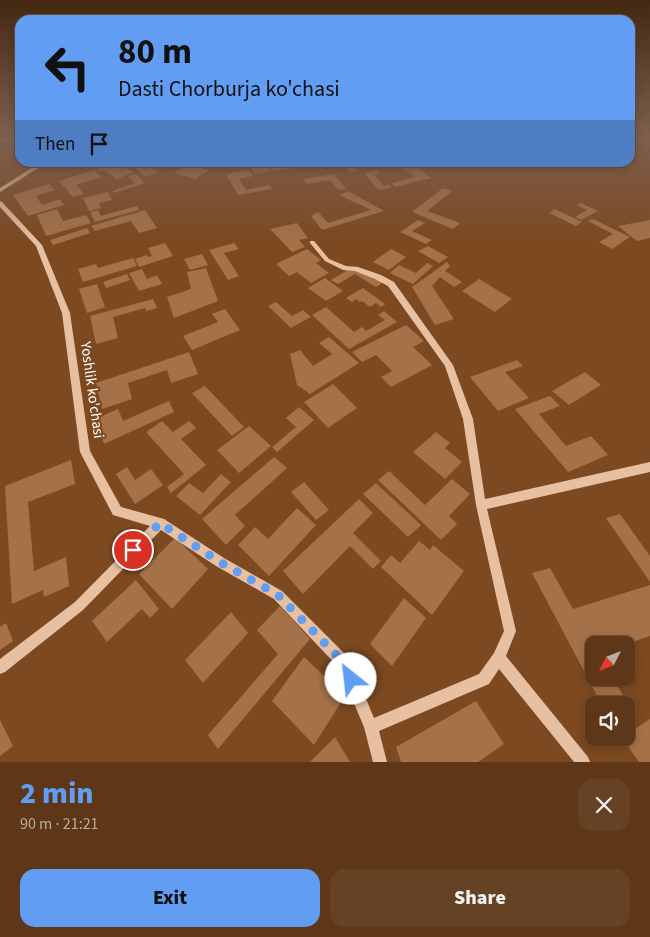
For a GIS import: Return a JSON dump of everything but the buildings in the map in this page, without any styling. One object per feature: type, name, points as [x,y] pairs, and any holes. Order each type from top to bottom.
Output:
[{"type":"street","points":[[0,190],[32,171]]},
{"type":"street","name":"Yoshlik ko'chasi","points":[[0,202],[39,245],[66,313],[85,452],[117,511],[160,523],[220,562],[278,595],[344,663],[371,728],[380,762]]},
{"type":"street","points":[[312,242],[327,260],[345,268],[356,269],[378,276],[391,284],[449,365],[468,419],[481,505],[510,631],[498,658],[484,679],[371,728]]},
{"type":"street","points":[[481,505],[650,467]]},
{"type":"street","points":[[0,667],[79,606],[160,523]]},
{"type":"street","points":[[498,658],[583,762]]},
{"type":"route","points":[[133,550],[160,523],[220,562],[278,595],[344,663],[351,679]]}]
